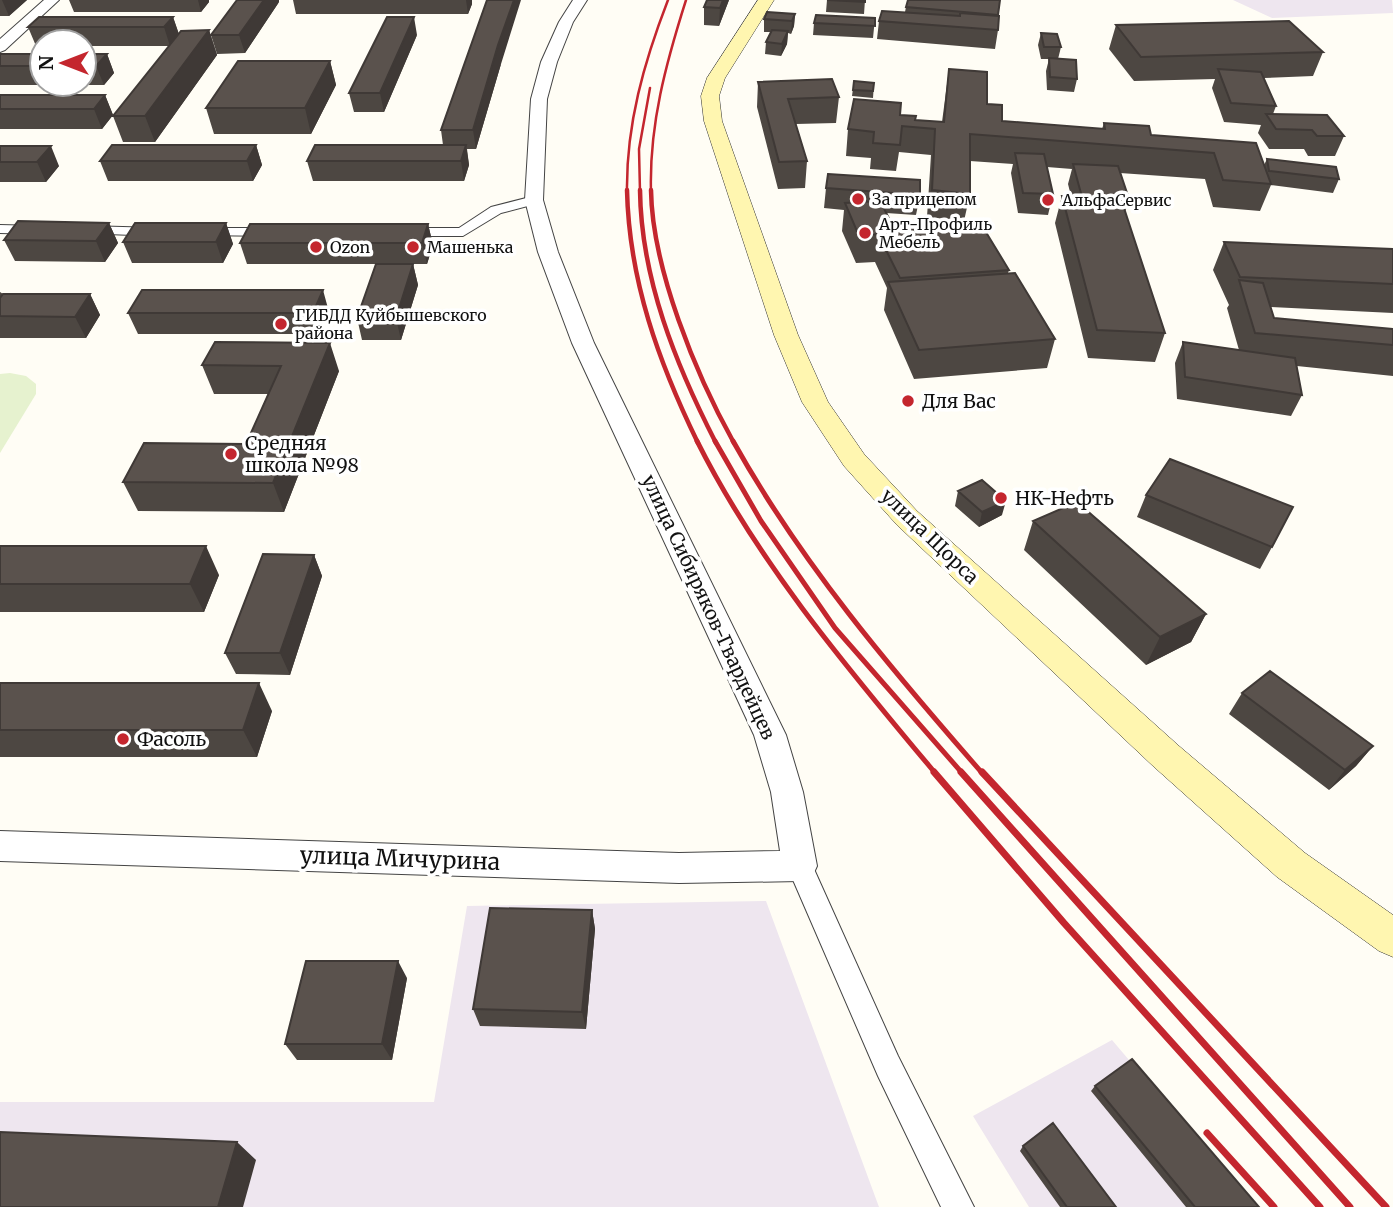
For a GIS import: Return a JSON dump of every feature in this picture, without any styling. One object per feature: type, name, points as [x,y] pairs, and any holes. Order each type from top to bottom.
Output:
[{"type":"main road","name":"улица Щорса","points":[[766,0],[716,78],[710,96],[713,121],[786,335],[815,402],[855,460],[907,518],[1166,756],[1291,865],[1393,938]]},
{"type":"street","points":[[0,47],[52,0]]},
{"type":"street","name":"улица Сибиряков-Гвардейцев","points":[[580,0],[566,22],[549,62],[539,99],[534,200],[548,252],[583,344],[771,735],[787,792],[800,866],[888,1066],[958,1207]]},
{"type":"street","points":[[384,232],[463,232],[475,220],[494,209],[534,200]]},
{"type":"street","points":[[0,229],[293,232]]},
{"type":"street","name":"улица Мичурина","points":[[0,846],[679,868],[800,866]]},
{"type":"shaded area","points":[[1233,0],[1392,0],[1393,13],[1272,18]]},
{"type":"shaded area","points":[[766,901],[879,1207],[0,1207],[0,1102],[434,1102],[467,906]]},
{"type":"shaded area","points":[[1112,1040],[1254,1207],[1029,1207],[973,1116]]},
{"type":"green space","points":[[0,374],[26,376],[36,384],[36,394],[0,453]]},
{"type":"building","points":[[237,0],[264,0],[239,35],[211,35]]},
{"type":"building","points":[[487,0],[514,0],[473,130],[441,130]]},
{"type":"building","points":[[707,0],[723,0],[720,8],[704,7]]},
{"type":"building","points":[[827,0],[865,0],[865,2]]},
{"type":"building","points":[[908,0],[1000,0],[998,15],[906,7]]},
{"type":"building","points":[[882,11],[999,16],[998,30],[879,21]]},
{"type":"building","points":[[767,12],[795,14],[792,21],[764,19]]},
{"type":"building","points":[[816,15],[875,18],[875,26],[814,23]]},
{"type":"building","points":[[39,17],[173,17],[164,27],[28,27]]},
{"type":"building","points":[[387,17],[414,17],[380,93],[349,93]]},
{"type":"building","points":[[1289,21],[1323,52],[1141,57],[1116,25]]},
{"type":"building","points":[[209,30],[145,116],[113,116],[181,31]]},
{"type":"building","points":[[772,30],[788,31],[782,44],[766,42]]},
{"type":"building","points":[[1041,33],[1057,34],[1061,47],[1044,47]]},
{"type":"building","points":[[0,54],[28,54],[28,66],[0,66]]},
{"type":"building","points":[[98,54],[107,54],[98,64]]},
{"type":"building","points":[[1049,58],[1076,60],[1077,79],[1050,77]]},
{"type":"building","points":[[238,61],[330,61],[305,108],[206,108]]},
{"type":"building","points":[[949,69],[987,72],[987,104],[1002,105],[1002,121],[1105,129],[1104,123],[1149,126],[1151,135],[1256,143],[1271,184],[1223,180],[1214,153],[970,134],[970,194],[932,190],[935,129],[902,126],[900,145],[873,143],[874,132],[848,129],[854,99],[901,103],[900,115],[916,116],[915,120],[944,122]]},
{"type":"building","points":[[1218,69],[1261,72],[1276,106],[1231,103]]},
{"type":"building","points":[[832,79],[839,97],[788,99],[807,161],[779,162],[758,82]]},
{"type":"building","points":[[854,81],[874,83],[873,91],[853,90]]},
{"type":"building","points":[[0,95],[28,95],[28,98],[98,98],[98,95],[105,95],[94,109],[0,109]]},
{"type":"building","points":[[1266,114],[1327,115],[1344,136],[1317,136],[1312,130],[1276,129]]},
{"type":"building","points":[[112,145],[256,145],[247,161],[100,161]]},
{"type":"building","points":[[315,145],[466,145],[461,161],[307,161]]},
{"type":"building","points":[[0,146],[51,146],[37,162],[0,162]]},
{"type":"building","points":[[1015,153],[1044,154],[1053,194],[1023,193]]},
{"type":"building","points":[[1267,159],[1336,167],[1339,179],[1269,171]]},
{"type":"building","points":[[1073,164],[1118,166],[1129,199],[1082,197]]},
{"type":"building","points":[[828,174],[920,180],[920,195],[826,188]]},
{"type":"building","points":[[1062,196],[1121,199],[1165,333],[1097,330]]},
{"type":"building","points":[[880,201],[895,230],[981,224],[1009,270],[900,278],[878,234],[859,236],[845,203]]},
{"type":"building","points":[[18,221],[109,223],[96,241],[4,240]]},
{"type":"building","points":[[135,223],[226,223],[216,242],[123,242]]},
{"type":"building","points":[[250,224],[428,224],[422,243],[240,243]]},
{"type":"building","points":[[1224,242],[1393,249],[1393,284],[1240,277]]},
{"type":"building","points":[[376,264],[413,264],[396,318],[357,318]]},
{"type":"building","points":[[1015,273],[1055,339],[919,350],[888,282]]},
{"type":"building","points":[[1239,280],[1263,283],[1274,318],[1393,329],[1393,345],[1255,333]]},
{"type":"building","points":[[142,290],[323,290],[313,313],[128,313]]},
{"type":"building","points":[[3,294],[90,294],[75,317],[0,316],[0,298]]},
{"type":"building","points":[[215,342],[330,343],[273,483],[123,482],[144,443],[246,444],[281,366],[202,365]]},
{"type":"building","points":[[1183,342],[1295,358],[1302,395],[1185,377]]},
{"type":"building","points":[[1170,459],[1293,507],[1272,547],[1146,495]]},
{"type":"building","points":[[982,480],[1006,501],[982,512],[958,491]]},
{"type":"building","points":[[1077,502],[1206,614],[1160,637],[1033,521]]},
{"type":"building","points":[[0,546],[206,546],[190,584],[0,584]]},
{"type":"building","points":[[263,554],[314,555],[280,653],[225,653]]},
{"type":"building","points":[[1270,671],[1373,746],[1345,770],[1242,693]]},
{"type":"building","points":[[0,683],[259,683],[243,730],[0,730]]},
{"type":"building","points":[[490,908],[592,910],[582,1012],[473,1009]]},
{"type":"building","points":[[306,961],[398,961],[382,1044],[285,1044]]},
{"type":"building","points":[[1132,1059],[1259,1207],[1195,1207],[1095,1086]]},
{"type":"building","points":[[1053,1123],[1116,1207],[1067,1207],[1023,1146]]},
{"type":"building","points":[[0,1132],[237,1142],[218,1207],[0,1207]]},
{"type":"railway","points":[[627,190],[627,167],[638,94],[668,0]]},
{"type":"railway","points":[[651,190],[653,143],[660,94],[686,0]]},
{"type":"railway","points":[[640,192],[639,149],[650,88]]},
{"type":"railway","points":[[627,190],[633,257],[640,289],[659,352],[698,442]]},
{"type":"railway","points":[[640,190],[647,256],[663,321],[687,383],[715,441]]},
{"type":"railway","points":[[651,190],[659,253],[679,320],[705,386],[734,443]]},
{"type":"railway","points":[[715,441],[761,521],[835,628],[963,774]]},
{"type":"railway","points":[[733,441],[788,530],[849,614],[983,774]]},
{"type":"railway","points":[[698,442],[721,486],[776,573],[838,655],[936,774]]},
{"type":"railway","points":[[934,772],[1064,923],[1320,1207]]},
{"type":"railway","points":[[961,772],[1350,1207]]},
{"type":"railway","points":[[982,772],[1386,1207]]},
{"type":"railway","points":[[1207,1133],[1274,1207]]},
{"type":"place","name":"За прицепом","points":[[858,199]]},
{"type":"place","name":"АльфаСервис","points":[[1048,200]]},
{"type":"place","name":"Арт-Профиль Мебель","points":[[865,233]]},
{"type":"place","name":"Ozon","points":[[316,247]]},
{"type":"place","name":"Машенька","points":[[413,247]]},
{"type":"place","name":"ГИБДД Куйбышевского района","points":[[281,324]]},
{"type":"place","name":"Для Вас","points":[[908,401]]},
{"type":"place","name":"Средняя школа №98","points":[[231,454]]},
{"type":"place","name":"НК-Нефть","points":[[1001,498]]},
{"type":"place","name":"Фасоль","points":[[123,739]]}]
